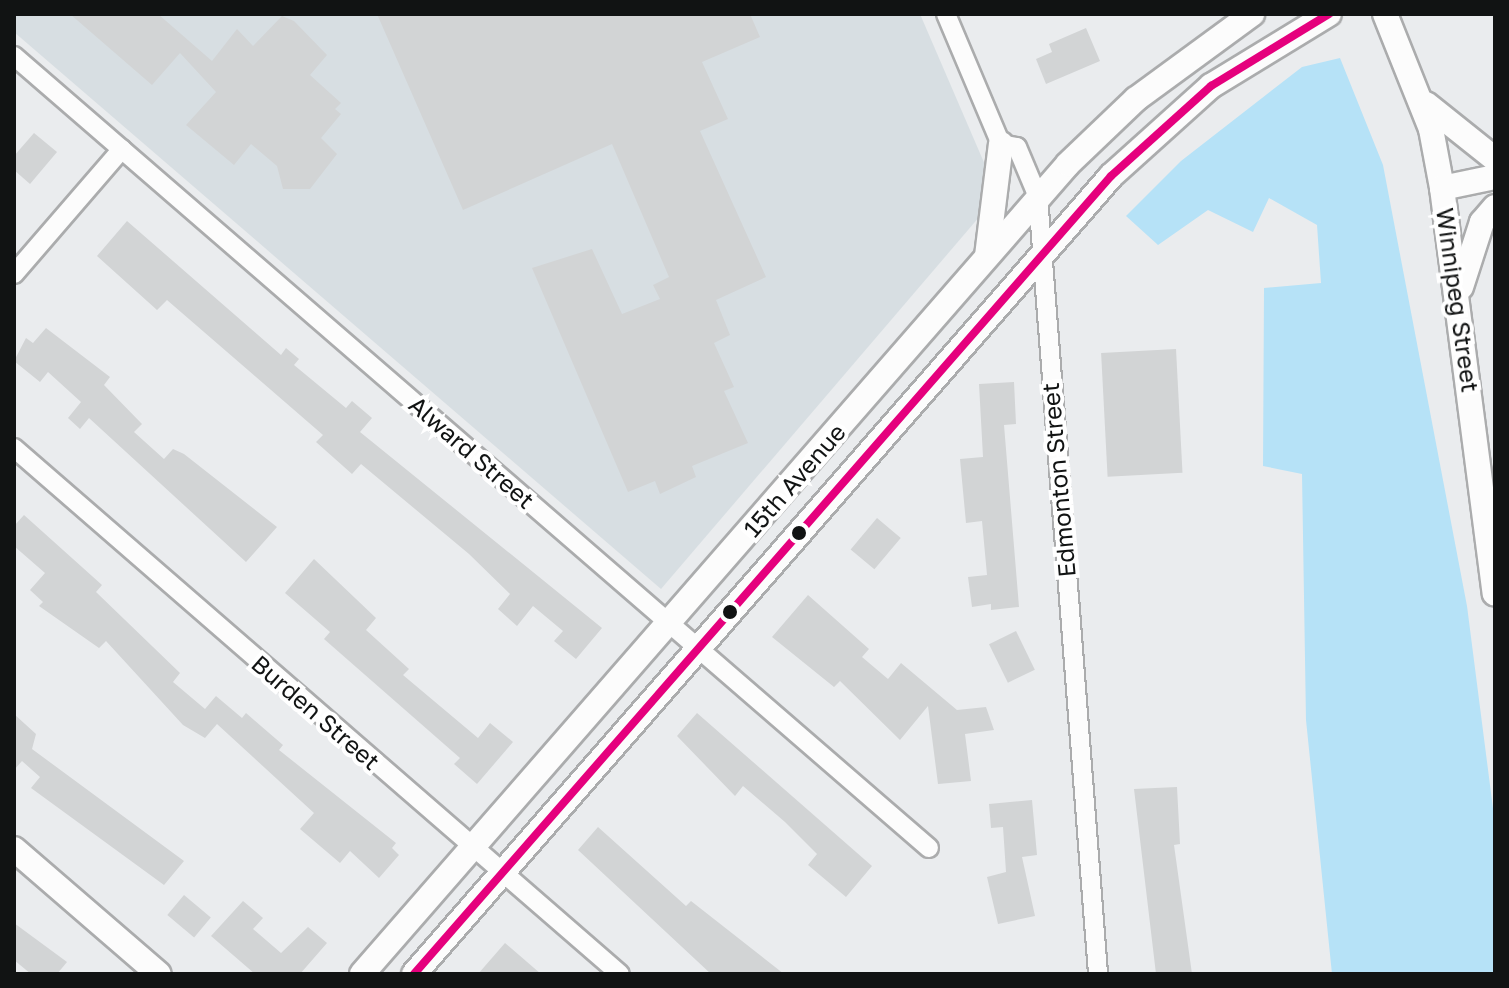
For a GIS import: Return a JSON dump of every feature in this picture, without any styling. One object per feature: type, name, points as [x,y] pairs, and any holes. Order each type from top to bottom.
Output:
[{"type":"main road","name":"15th Avenue","points":[[362,974],[1038,197],[1136,99],[1252,14]]},
{"type":"main road","name":"15th Avenue","points":[[414,974],[1040,255],[1159,130],[1211,86],[1329,14]]},
{"type":"main road","name":"Winnipeg Street","points":[[1385,14],[1418,97],[1442,188],[1459,293],[1494,587]]},
{"type":"main road","points":[[1418,97],[1495,159]]},
{"type":"main road","points":[[987,259],[1001,144]]},
{"type":"main road","points":[[1442,188],[1495,177]]},
{"type":"main road","points":[[1459,293],[1482,222],[1495,207]]},
{"type":"main road","points":[[14,849],[159,974]]},
{"type":"street","name":"Edmonton Street","points":[[946,14],[1001,144],[1017,147],[1038,197],[1040,255],[1098,974]]},
{"type":"street","name":"Alward Street","points":[[14,56],[929,848]]},
{"type":"street","points":[[14,274],[122,149]]},
{"type":"street","name":"Burden Street","points":[[14,448],[620,974]]},
{"type":"shaded area","points":[[14,14],[920,14],[998,195],[661,589],[14,32]]},
{"type":"shaded area","points":[[1340,58],[1383,165],[1467,606],[1495,824],[1495,974],[1332,974],[1306,720],[1302,474],[1263,466],[1264,288],[1321,283],[1317,225],[1269,198],[1253,232],[1208,210],[1158,245],[1126,216],[1181,161],[1302,67]]},
{"type":"building","points":[[70,14],[158,14],[212,61],[237,29],[253,46],[282,16],[294,21],[327,55],[310,75],[341,103],[335,109],[341,114],[321,138],[337,154],[310,189],[283,189],[277,166],[251,144],[234,165],[186,125],[216,92],[180,53],[152,85]]},
{"type":"building","points":[[377,14],[750,14],[760,37],[702,62],[728,119],[700,131],[766,277],[716,300],[730,335],[714,343],[734,387],[724,391],[748,443],[692,466],[696,477],[660,494],[655,481],[628,492],[532,268],[592,249],[622,314],[660,299],[653,285],[669,277],[612,144],[463,210]]},
{"type":"building","points":[[1086,28],[1100,61],[1046,84],[1036,59],[1052,52],[1049,44]]},
{"type":"building","points":[[34,133],[57,152],[30,184],[14,170],[14,156]]},
{"type":"building","points":[[127,221],[281,355],[286,348],[299,359],[294,365],[346,408],[352,401],[372,418],[360,432],[602,628],[576,659],[554,641],[563,631],[533,606],[517,626],[498,609],[510,594],[469,554],[361,464],[352,474],[316,442],[323,435],[167,300],[157,310],[97,256]]},
{"type":"building","points":[[46,328],[110,377],[104,385],[142,424],[134,432],[164,459],[173,449],[184,454],[277,527],[246,562],[89,418],[80,429],[68,418],[81,402],[48,372],[40,382],[14,361],[26,338],[33,343]]},
{"type":"building","points":[[1176,349],[1182,473],[1108,477],[1101,353]]},
{"type":"building","points":[[1014,382],[1016,424],[1004,425],[1019,607],[991,610],[991,604],[972,607],[968,577],[987,575],[982,521],[966,523],[960,459],[983,457],[979,384]]},
{"type":"building","points":[[24,515],[102,585],[96,592],[180,673],[173,682],[205,709],[216,696],[242,718],[246,713],[283,745],[279,750],[396,843],[392,848],[399,855],[379,878],[350,851],[340,863],[300,829],[314,813],[217,724],[205,738],[183,725],[106,641],[99,648],[39,606],[43,602],[30,590],[45,573],[14,546],[14,526]]},
{"type":"building","points":[[877,518],[901,538],[874,569],[851,549]]},
{"type":"building","points":[[314,559],[376,618],[366,630],[409,669],[403,675],[478,738],[490,723],[513,742],[477,784],[454,764],[460,758],[324,639],[330,632],[285,593]]},
{"type":"building","points":[[808,595],[869,649],[862,657],[888,679],[901,663],[957,710],[986,707],[994,730],[965,734],[971,781],[938,784],[928,706],[900,740],[840,681],[834,687],[772,637]]},
{"type":"building","points":[[1016,631],[1035,670],[1008,683],[989,644]]},
{"type":"building","points":[[697,713],[872,866],[846,897],[808,865],[817,854],[785,822],[743,786],[735,796],[677,736]]},
{"type":"building","points":[[14,714],[36,734],[32,749],[184,861],[164,885],[31,788],[40,777],[22,761],[14,770]]},
{"type":"building","points":[[1177,787],[1180,844],[1174,845],[1192,974],[1156,974],[1134,789]]},
{"type":"building","points":[[1032,800],[1037,855],[1022,857],[1035,916],[998,924],[987,877],[1006,872],[1003,827],[991,828],[989,804]]},
{"type":"building","points":[[598,827],[686,906],[691,901],[784,974],[711,974],[578,850]]},
{"type":"building","points":[[184,895],[211,917],[194,937],[167,915]]},
{"type":"building","points":[[243,901],[263,918],[253,929],[281,953],[308,927],[327,943],[300,974],[255,974],[211,936]]},
{"type":"building","points":[[14,923],[67,962],[57,974],[31,974],[14,960]]},
{"type":"building","points":[[505,943],[541,974],[478,974]]},
{"type":"transit line","points":[[414,974],[1111,176],[1211,86],[1329,14]]}]
